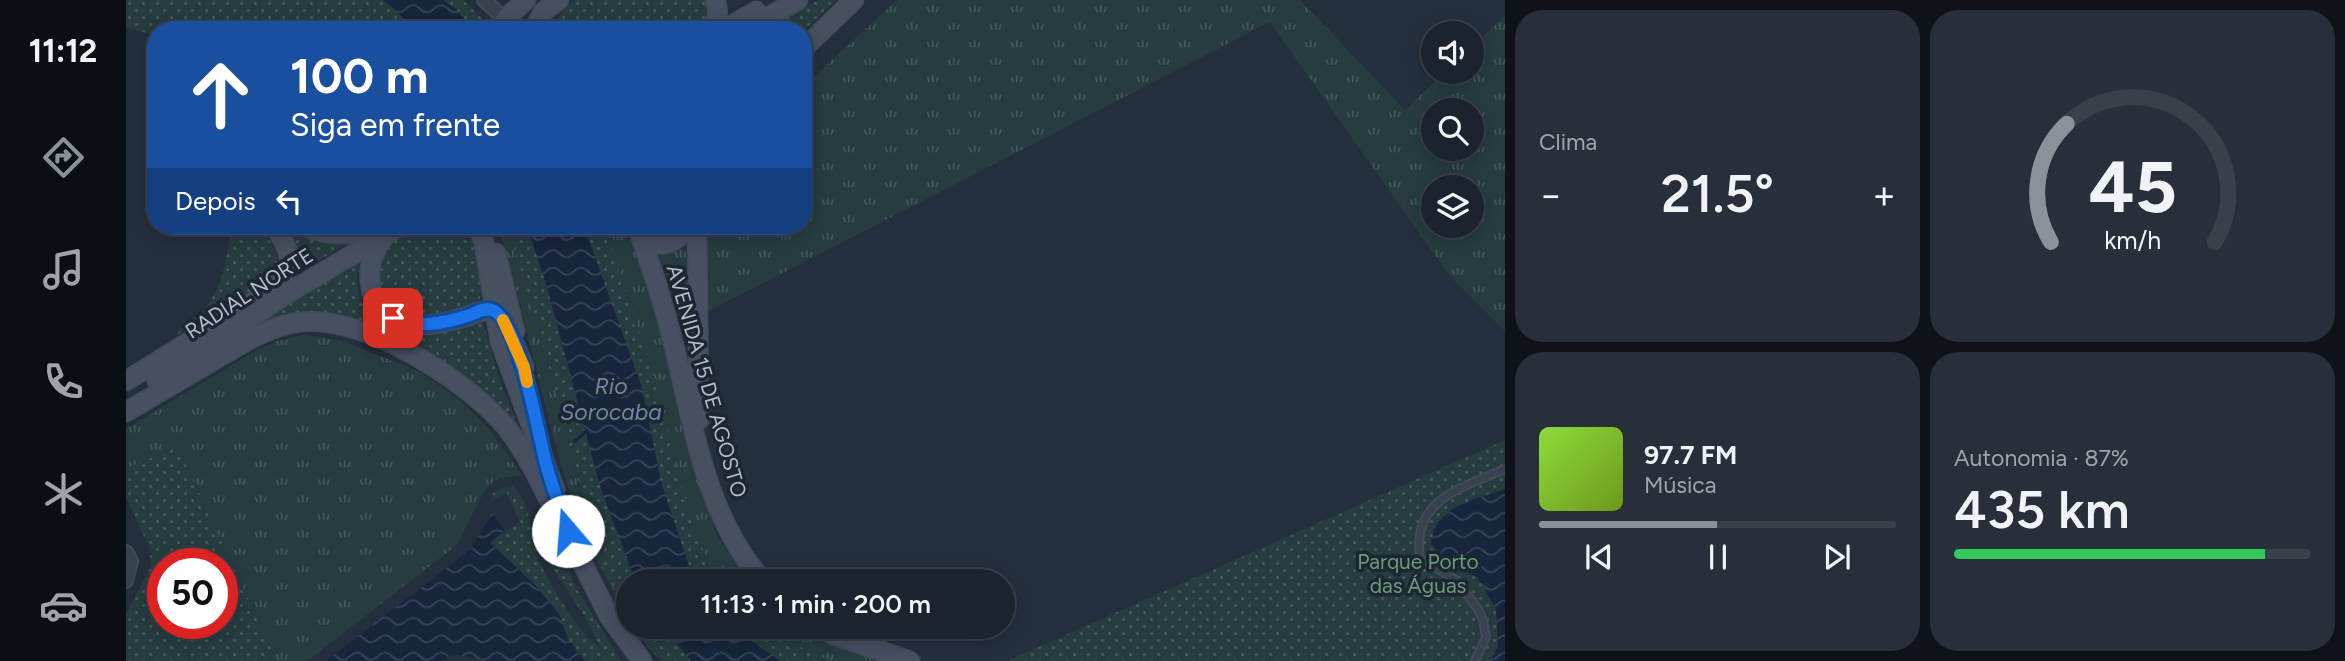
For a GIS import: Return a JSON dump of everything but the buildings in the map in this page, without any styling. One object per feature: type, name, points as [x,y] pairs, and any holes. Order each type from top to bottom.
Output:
[{"type":"main road","points":[[513,21],[526,0]]},
{"type":"main road","points":[[538,21],[544,12],[559,0]]},
{"type":"main road","points":[[715,0],[719,12],[716,21]]},
{"type":"main road","points":[[738,21],[774,0]]},
{"type":"main road","points":[[761,21],[798,0]]},
{"type":"main road","points":[[812,40],[854,0]]},
{"type":"main road","points":[[260,297],[284,277],[290,266],[287,250],[280,235]]},
{"type":"main road","name":"RADIAL NORTE","points":[[126,381],[260,297],[376,235]]},
{"type":"main road","name":"RADIAL NORTE","points":[[126,404],[233,329],[378,235]]},
{"type":"main road","points":[[384,235],[369,264],[372,293],[380,306],[393,318],[411,325],[467,316],[484,309],[494,310],[506,325],[524,367]]},
{"type":"main road","points":[[481,235],[500,341],[575,552]]},
{"type":"main road","points":[[490,235],[547,467]]},
{"type":"main road","name":"AVENIDA 15 DE AGOSTO","points":[[640,235],[660,290],[707,479],[722,517],[745,561],[752,569]]},
{"type":"main road","points":[[642,235],[664,245],[677,240],[681,235]]},
{"type":"main road","points":[[696,235],[698,444]]},
{"type":"main road","points":[[467,316],[485,302],[491,289]]},
{"type":"main road","points":[[126,412],[260,333],[292,323],[328,321],[352,326],[374,335],[447,374],[476,397],[505,427],[539,478],[609,616],[642,661]]},
{"type":"main road","points":[[846,639],[910,661]]},
{"type":"street","points":[[484,0],[508,21]]},
{"type":"street","points":[[126,552],[131,561],[126,581]]},
{"type":"lane","points":[[1475,661],[1486,637],[1483,620],[1456,580],[1420,558],[1417,540],[1422,521],[1439,500],[1468,484],[1505,469]]},
{"type":"green space","points":[[126,0],[463,0],[485,21],[147,21],[147,33],[126,27]]},
{"type":"green space","points":[[577,0],[705,0],[710,4],[710,17],[706,21],[558,21],[569,5]]},
{"type":"green space","points":[[817,0],[836,0],[812,23],[812,21],[781,21]]},
{"type":"green space","points":[[897,0],[1300,0],[1405,110],[1432,84],[1484,84],[1484,35],[1505,15],[1505,331],[1449,275],[1423,238],[1484,238],[1484,175],[1421,175],[1421,235],[1270,22],[707,312],[705,235],[812,235],[812,79]]},
{"type":"green space","points":[[230,235],[267,235],[276,255],[275,268],[264,283],[177,335],[184,325],[201,313],[214,295]]},
{"type":"green space","points":[[283,235],[303,235],[343,246],[294,275]]},
{"type":"green space","points":[[398,235],[473,235],[484,290],[478,302],[466,312],[444,318],[405,317],[380,297],[377,263],[389,243]]},
{"type":"green space","points":[[501,235],[511,235],[566,429],[582,504],[616,594],[581,523],[553,436]]},
{"type":"green space","name":"Rio Sorocaba","points":[[511,235],[607,235],[658,387],[677,471],[701,549],[713,569],[616,569],[616,593],[589,523],[552,377]]},
{"type":"green space","points":[[607,235],[630,235],[635,248],[676,382],[716,534],[740,569],[713,569],[701,549],[677,471],[658,387]]},
{"type":"green space","points":[[682,248],[686,251],[686,319],[683,323],[659,254]]},
{"type":"green space","points":[[360,258],[357,286],[362,302],[385,326],[419,335],[478,322],[483,324],[501,384],[534,464],[467,383],[334,317],[195,364],[234,335]]},
{"type":"green space","points":[[304,335],[343,341],[422,373],[463,403],[489,429],[522,475],[500,478],[493,482],[483,493],[457,545],[307,661],[269,661],[273,652],[238,577],[238,548],[225,548],[177,446],[126,469],[126,429],[257,350],[277,341]]},
{"type":"green space","name":"Parque Porto das Águas","points":[[1505,440],[1505,661],[1007,661]]},
{"type":"green space","points":[[177,446],[225,548],[149,548],[126,497],[126,469]]},
{"type":"green space","points":[[512,486],[524,501],[537,556],[557,593],[584,633],[602,650],[586,619],[546,558],[537,503],[578,591],[621,661],[585,661],[568,639],[559,614],[533,583],[490,542],[520,522],[507,493],[491,501],[493,493]]},
{"type":"green space","points":[[147,574],[147,639],[238,639],[238,577],[273,652],[269,661],[126,661],[126,614]]},
{"type":"green space","points":[[643,639],[786,639],[832,661],[662,661]]},
{"type":"green space","points":[[786,639],[833,639],[889,661],[832,661]]},
{"type":"water","points":[[383,0],[443,0],[456,9],[466,21],[407,21]]},
{"type":"water","name":"Rio Sorocaba","points":[[530,235],[587,235],[641,385],[662,485],[690,569],[631,569],[600,486],[546,284]]},
{"type":"water","points":[[1505,489],[1505,661],[1490,661],[1498,646],[1496,609],[1477,577],[1458,568],[1431,545],[1433,532],[1447,513],[1468,501]]},
{"type":"water","points":[[492,513],[505,530],[490,543],[533,583],[559,614],[568,639],[585,661],[488,661],[454,654],[440,661],[326,661],[471,549]]},
{"type":"water","points":[[673,639],[749,639],[780,661],[691,661]]},
{"type":"waterway","points":[[575,441],[586,431]]},
{"type":"slow traffic","points":[[503,320],[524,367],[527,382]]},
{"type":"route","points":[[393,318],[411,325],[431,324],[467,316],[484,309],[494,310],[501,317],[524,367],[547,467],[568,531]]}]
